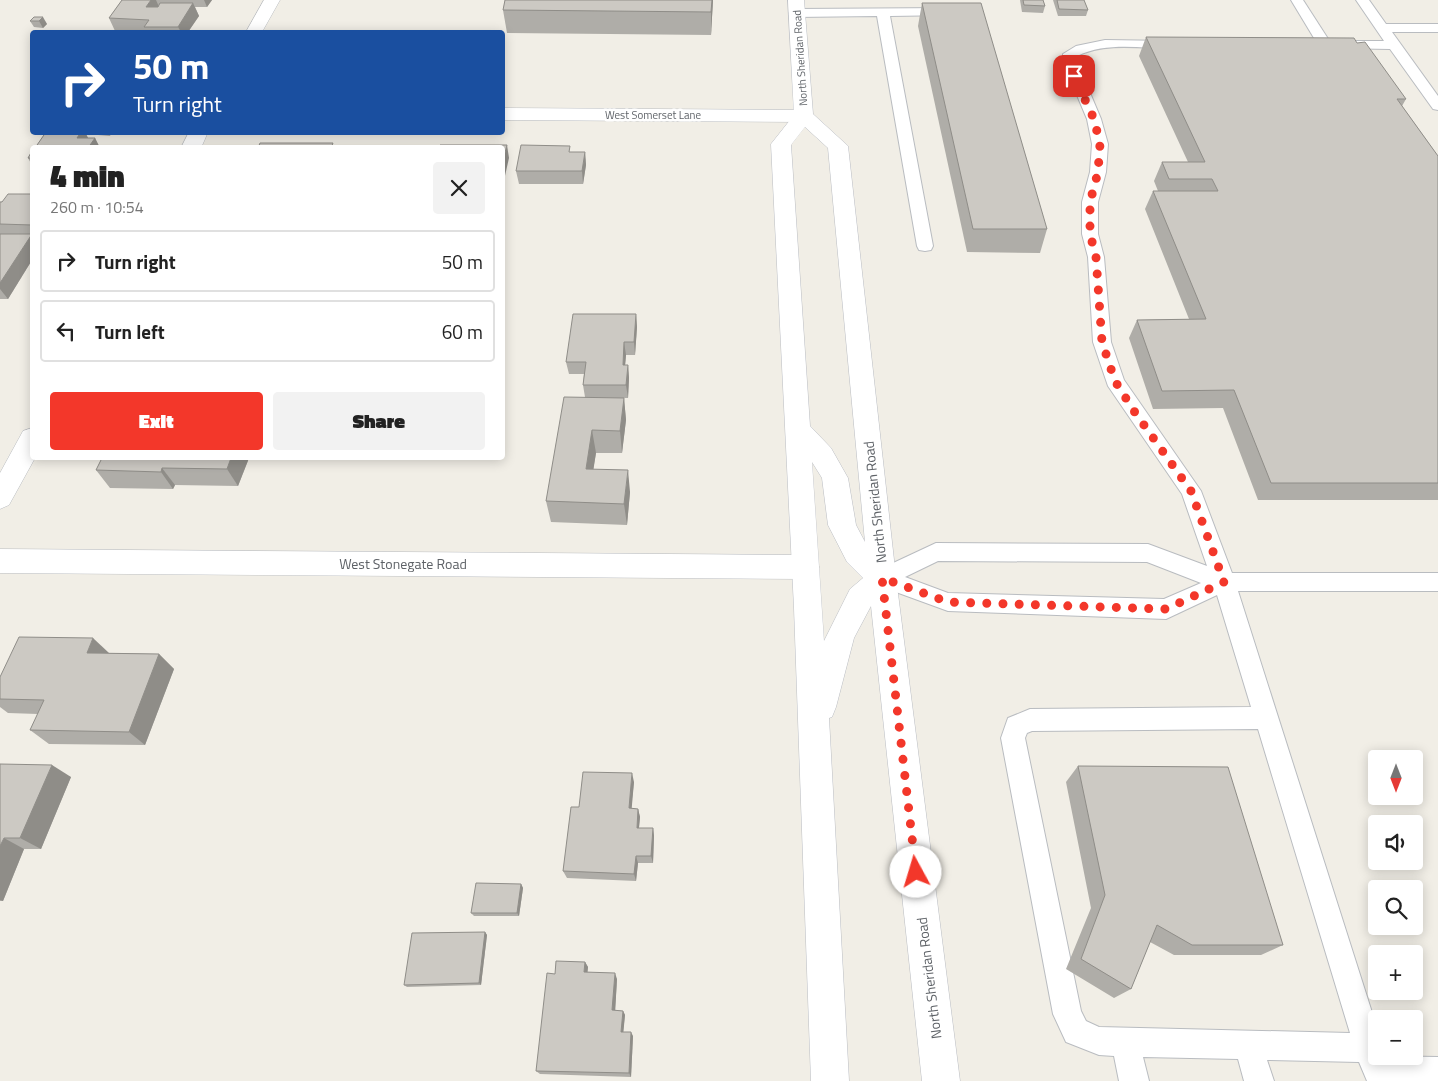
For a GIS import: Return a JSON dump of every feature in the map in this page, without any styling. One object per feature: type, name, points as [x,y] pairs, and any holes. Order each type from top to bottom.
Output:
[{"type":"main road","points":[[255,30],[272,0]]},
{"type":"main road","name":"North Sheridan Road","points":[[796,3],[804,116],[782,144],[814,730],[830,1081]]},
{"type":"main road","name":"West Somerset Lane","points":[[505,114],[804,116]]},
{"type":"main road","name":"North Sheridan Road","points":[[804,116],[838,146],[882,578],[941,1081]]},
{"type":"main road","points":[[798,429],[822,455],[835,478],[842,525],[857,554],[882,578],[860,598],[840,637],[814,730]]},
{"type":"main road","points":[[0,498],[30,442]]},
{"type":"main road","name":"West Stonegate Road","points":[[0,561],[805,567]]},
{"type":"lane","points":[[1297,0],[1325,45]]},
{"type":"lane","points":[[1362,0],[1438,106]]},
{"type":"lane","points":[[796,3],[866,6],[883,12],[959,12]]},
{"type":"lane","points":[[883,12],[925,246]]},
{"type":"lane","points":[[1382,28],[1438,28]]},
{"type":"lane","points":[[1189,44],[1093,44],[1070,54],[1070,62],[1094,119],[1100,144],[1098,172],[1090,202],[1090,234],[1096,257],[1102,342],[1115,381],[1191,491],[1224,582],[1267,718],[1368,1048],[1099,1042],[1076,1032],[1067,1014],[1013,738],[1017,726],[1030,720],[1267,718]]},
{"type":"lane","points":[[1305,45],[1395,45]]},
{"type":"lane","points":[[882,578],[936,552],[1148,553],[1224,582],[1438,582]]},
{"type":"lane","points":[[882,578],[948,602],[1166,609],[1224,582]]},
{"type":"lane","points":[[1125,1042],[1134,1081]]},
{"type":"lane","points":[[1248,1044],[1259,1081]]},
{"type":"lane","points":[[1374,1065],[1376,1070],[1435,1075]]},
{"type":"building","points":[[122,0],[151,0],[146,7],[158,7],[160,3],[193,3],[178,27],[144,27],[149,20],[109,18]]},
{"type":"building","points":[[505,0],[712,0],[711,12],[503,10]]},
{"type":"building","points":[[1023,0],[1043,0],[1045,6],[1024,5]]},
{"type":"building","points":[[1057,0],[1084,0],[1088,10],[1059,9]]},
{"type":"building","points":[[922,3],[981,3],[1047,229],[973,229]]},
{"type":"building","points":[[34,17],[43,17],[39,21],[30,21]]},
{"type":"building","points":[[1146,37],[1354,38],[1357,43],[1365,42],[1406,99],[1397,99],[1438,156],[1438,483],[1271,483],[1234,390],[1162,391],[1137,320],[1206,319],[1153,191],[1218,191],[1212,179],[1169,179],[1162,162],[1205,162]]},
{"type":"building","points":[[44,135],[79,135],[77,138],[95,138],[90,145],[37,145]]},
{"type":"building","points":[[260,143],[333,143],[332,145],[259,145]]},
{"type":"building","points":[[521,145],[570,146],[569,152],[585,152],[582,171],[516,171]]},
{"type":"building","points":[[8,194],[30,194],[30,225],[0,224],[0,202]]},
{"type":"building","points":[[0,234],[30,234],[30,237],[0,283]]},
{"type":"building","points":[[573,314],[636,314],[634,342],[624,342],[623,365],[628,365],[626,385],[583,385],[586,362],[566,362]]},
{"type":"building","points":[[564,397],[624,398],[620,431],[592,430],[586,469],[628,470],[624,504],[546,501]]},
{"type":"building","points":[[101,460],[230,460],[227,469],[162,468],[161,472],[96,470]]},
{"type":"building","points":[[19,637],[93,638],[87,653],[159,654],[129,732],[30,730],[44,700],[0,699],[0,677]]},
{"type":"building","points":[[0,764],[52,765],[20,838],[4,838],[0,846]]},
{"type":"building","points":[[1078,766],[1228,767],[1283,945],[1192,945],[1157,925],[1131,989],[1081,959],[1105,895]]},
{"type":"building","points":[[583,772],[632,773],[629,808],[638,809],[637,828],[653,828],[651,856],[636,856],[634,874],[563,871],[571,807],[579,807]]},
{"type":"building","points":[[476,883],[521,884],[517,913],[471,913]]},
{"type":"building","points":[[485,932],[479,983],[404,985],[412,933]]},
{"type":"building","points":[[556,961],[585,962],[584,972],[615,973],[612,1010],[623,1011],[621,1032],[631,1032],[629,1073],[536,1071],[547,973],[555,974]]},
{"type":"route","points":[[916,872],[882,578],[948,602],[1166,609],[1224,582],[1191,491],[1115,381],[1102,342],[1096,257],[1090,234],[1090,202],[1098,172],[1100,144],[1094,119],[1074,76]]}]
